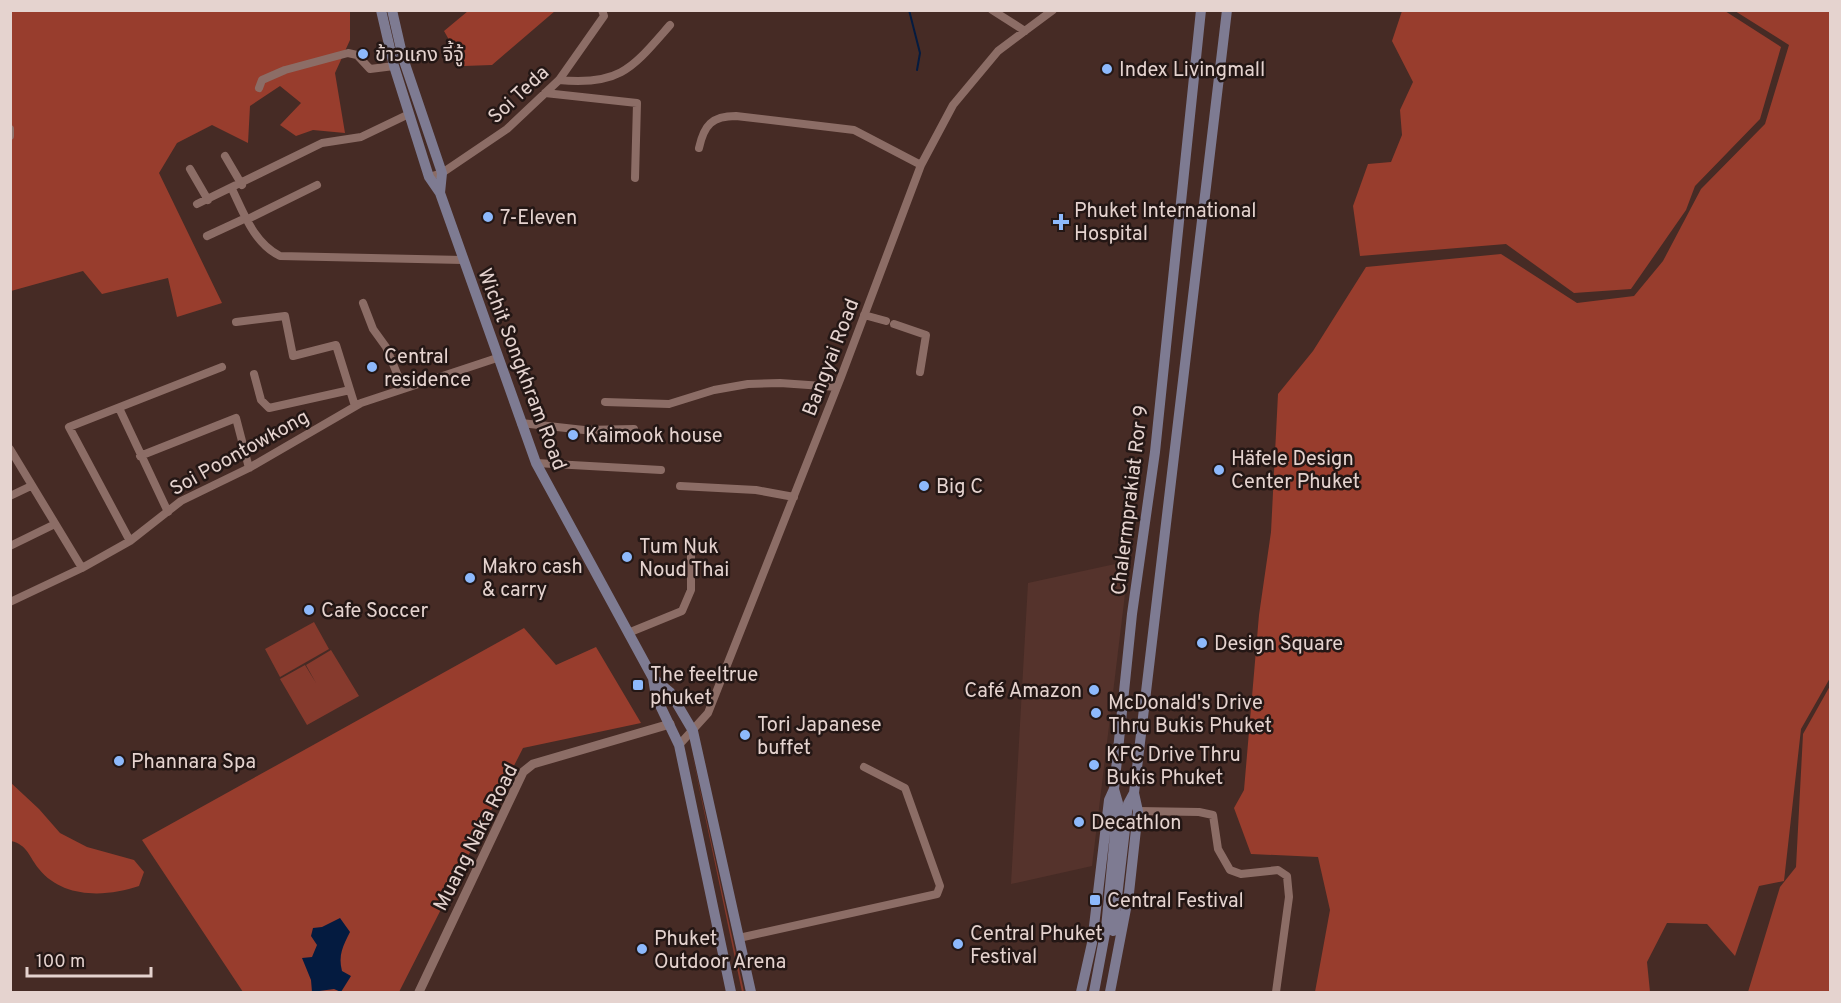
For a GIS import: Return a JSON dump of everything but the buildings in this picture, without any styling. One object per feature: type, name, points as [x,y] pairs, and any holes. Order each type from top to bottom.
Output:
[{"type":"main road","name":"Wichit Songkhram Road","points":[[381,10],[394,66],[429,177],[440,193],[536,463],[652,678],[656,697],[679,745],[731,993]]},
{"type":"main road","name":"Wichit Songkhram Road","points":[[392,10],[404,58],[442,173],[440,193]]},
{"type":"main road","name":"Chalermprakiat Ror 9","points":[[1081,993],[1092,944],[1109,800],[1114,789],[1132,614],[1155,452],[1201,10]]},
{"type":"main road","name":"Chalermprakiat Ror 9","points":[[1110,993],[1125,916],[1138,811],[1134,793],[1227,10]]},
{"type":"main road","name":"Wichit Songkhram Road","points":[[652,678],[670,692],[693,731],[751,993]]},
{"type":"main road","points":[[1094,993],[1107,917],[1118,803],[1114,789]]},
{"type":"main road","points":[[1101,993],[1113,928],[1128,804],[1134,793]]},
{"type":"street","name":"Soi Teda","points":[[429,177],[442,173],[507,129],[560,80],[604,16],[602,10]]},
{"type":"street","points":[[992,10],[1025,31]]},
{"type":"street","name":"Bangyai Road","points":[[679,745],[708,713],[837,387],[921,165],[953,105],[998,51],[1053,10]]},
{"type":"street","points":[[560,80],[598,80],[621,74],[637,63],[670,25]]},
{"type":"street","points":[[259,88],[262,80],[276,73],[348,53],[357,55],[370,69],[394,66]]},
{"type":"street","points":[[544,93],[637,103],[635,178]]},
{"type":"street","points":[[197,204],[322,144],[361,137],[409,114]]},
{"type":"street","points":[[699,148],[705,129],[711,121],[722,116],[736,116],[854,130],[921,165]]},
{"type":"street","points":[[10,129],[10,136]]},
{"type":"street","points":[[225,156],[242,184]]},
{"type":"street","points":[[190,169],[208,200]]},
{"type":"street","points":[[207,236],[317,185]]},
{"type":"street","points":[[232,189],[255,235],[270,251],[280,256],[463,260]]},
{"type":"street","points":[[363,303],[374,329],[386,347],[403,388]]},
{"type":"street","points":[[864,315],[885,321]]},
{"type":"street","points":[[236,322],[285,316],[292,356],[336,345],[355,406]]},
{"type":"street","points":[[894,324],[926,335],[920,372]]},
{"type":"street","name":"Soi Poontowkong","points":[[10,602],[82,568],[130,541],[181,501],[249,468],[355,406],[497,358]]},
{"type":"street","points":[[130,541],[69,427],[222,367]]},
{"type":"street","points":[[254,374],[261,400],[269,408],[350,390]]},
{"type":"street","points":[[605,402],[669,404],[714,390],[748,384],[780,383],[837,387]]},
{"type":"street","points":[[119,408],[168,512]]},
{"type":"street","points":[[140,456],[236,418],[249,468]]},
{"type":"street","points":[[520,423],[584,430],[634,429]]},
{"type":"street","points":[[10,449],[82,568]]},
{"type":"street","points":[[536,463],[661,470]]},
{"type":"street","points":[[10,496],[31,486]]},
{"type":"street","points":[[680,486],[748,489],[794,497]]},
{"type":"street","points":[[10,546],[55,524]]},
{"type":"street","points":[[628,633],[682,611],[691,590],[691,554]]},
{"type":"street","name":"Muang Naka Road","points":[[419,993],[523,772],[533,764],[670,724]]},
{"type":"street","points":[[739,938],[938,894],[940,886],[905,788],[864,767]]},
{"type":"street","points":[[1138,811],[1199,812],[1213,815],[1218,849],[1230,870],[1241,874],[1278,870],[1287,876],[1289,897],[1276,993]]},
{"type":"shaded area","points":[[11,11],[350,11],[350,40],[335,73],[345,133],[313,130],[296,136],[280,125],[301,103],[280,86],[250,106],[248,143],[212,125],[177,143],[159,173],[222,303],[177,317],[168,278],[102,294],[83,271],[11,291]]},
{"type":"shaded area","points":[[468,11],[555,11],[492,65],[464,66],[444,31]]},
{"type":"shaded area","points":[[1402,11],[1725,11],[1781,47],[1760,119],[1695,186],[1686,210],[1631,289],[1574,293],[1506,244],[1360,256],[1353,206],[1368,164],[1391,162],[1402,135],[1400,110],[1413,82],[1392,41]]},
{"type":"shaded area","points":[[1735,11],[1830,11],[1830,678],[1801,729],[1784,881],[1759,886],[1735,956],[1707,924],[1667,923],[1647,962],[1650,992],[1315,992],[1330,910],[1318,857],[1251,854],[1234,808],[1244,790],[1259,615],[1271,532],[1278,394],[1313,351],[1366,267],[1501,254],[1577,303],[1634,296],[1663,261],[1701,189],[1765,124],[1789,45]]},
{"type":"shaded area","points":[[1129,561],[1092,866],[1011,884],[1028,583]]},
{"type":"shaded area","points":[[314,622],[329,649],[280,677],[265,649]]},
{"type":"shaded area","points":[[524,628],[556,665],[596,647],[641,723],[523,748],[399,992],[243,992],[142,840]]},
{"type":"shaded area","points":[[331,650],[359,696],[307,725],[280,679],[305,665],[316,683],[306,665]]},
{"type":"shaded area","points":[[1830,686],[1830,992],[1748,992],[1780,887],[1796,867],[1803,734]]},
{"type":"shaded area","points":[[691,749],[743,987],[744,992],[742,992]]},
{"type":"shaded area","points":[[10,782],[39,809],[60,833],[87,847],[134,860],[144,872],[139,886],[113,892],[86,893],[60,886],[49,879],[25,848],[11,841]]},
{"type":"water","points":[[340,918],[350,932],[342,951],[342,971],[351,976],[341,992],[334,989],[312,992],[311,980],[302,958],[312,957],[317,945],[311,936],[313,928],[322,927]]},
{"type":"waterway","points":[[909,10],[920,53],[917,70]]},
{"type":"place","name":"ข้าวแกง จี้จู้","points":[[363,54]]},
{"type":"place","name":"Index Livingmall","points":[[1107,69]]},
{"type":"place","name":"7-Eleven","points":[[488,217]]},
{"type":"place","name":"Phuket International Hospital","points":[[1061,222]]},
{"type":"place","name":"Central residence","points":[[372,367]]},
{"type":"place","name":"Kaimook house","points":[[573,435]]},
{"type":"place","name":"Häfele Design Center Phuket","points":[[1219,470]]},
{"type":"place","name":"Big C","points":[[924,486]]},
{"type":"place","name":"Tum Nuk Noud Thai","points":[[627,557]]},
{"type":"place","name":"Makro cash & carry","points":[[470,578]]},
{"type":"place","name":"Cafe Soccer","points":[[309,610]]},
{"type":"place","name":"Design Square","points":[[1202,643]]},
{"type":"place","name":"The feeltrue phuket","points":[[638,685]]},
{"type":"place","name":"Café Amazon","points":[[1094,690]]},
{"type":"place","name":"McDonald's Drive Thru Bukis Phuket","points":[[1096,713]]},
{"type":"place","name":"Tori Japanese buffet","points":[[745,735]]},
{"type":"place","name":"Phannara Spa","points":[[119,761]]},
{"type":"place","name":"KFC Drive Thru Bukis Phuket","points":[[1094,765]]},
{"type":"place","name":"Decathlon","points":[[1079,822]]},
{"type":"place","name":"Central Festival","points":[[1095,900]]},
{"type":"place","name":"Central Phuket Festival","points":[[958,944]]},
{"type":"place","name":"Phuket Outdoor Arena","points":[[642,949]]}]
